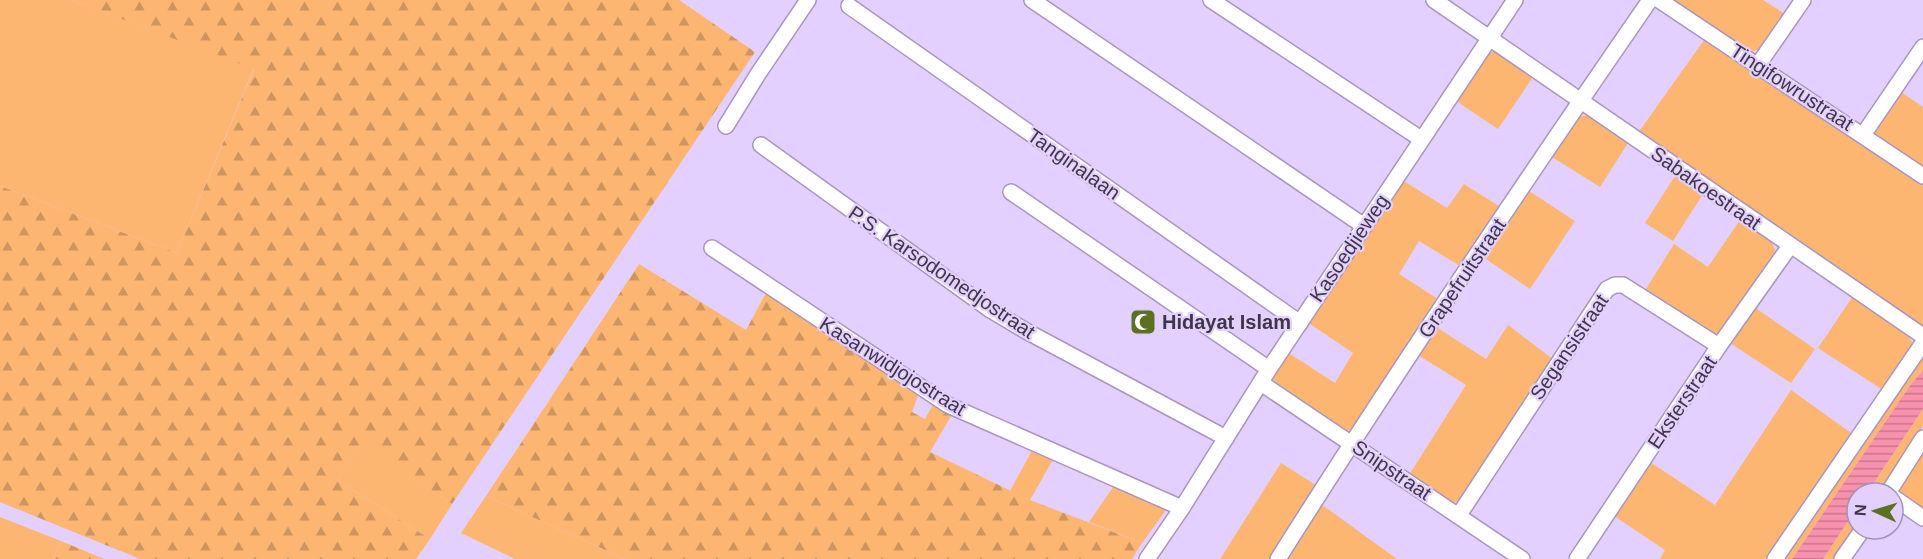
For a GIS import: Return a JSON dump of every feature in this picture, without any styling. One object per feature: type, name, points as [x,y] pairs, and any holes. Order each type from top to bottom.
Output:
[{"type":"street","points":[[726,126],[808,0]]},
{"type":"street","points":[[1032,0],[1364,226]]},
{"type":"street","points":[[1211,0],[1422,139]]},
{"type":"street","name":"Sabakoestraat","points":[[1434,0],[1923,336]]},
{"type":"street","name":"Kasoedjieweg","points":[[1147,559],[1182,508],[1269,369],[1515,0]]},
{"type":"street","name":"Grapefruitstraat","points":[[1278,559],[1351,443],[1650,0]]},
{"type":"street","name":"Tingifowrustraat","points":[[1659,0],[1923,176]]},
{"type":"street","points":[[1758,65],[1803,0]]},
{"type":"street","name":"Tanginalaan","points":[[849,6],[1300,322]]},
{"type":"street","points":[[1863,135],[1923,47]]},
{"type":"street","name":"P.S. Karsodomedjostraat","points":[[761,146],[989,309],[1226,438]]},
{"type":"street","points":[[1011,192],[1269,369]]},
{"type":"street","name":"Eksterstraat","points":[[1577,559],[1719,346],[1790,246]]},
{"type":"street","name":"Kasanwidjojostraat","points":[[712,248],[948,405],[1182,508]]},
{"type":"street","name":"Segansistraat","points":[[1459,515],[1607,289],[1623,285],[1719,346]]},
{"type":"street","points":[[1775,559],[1923,343]]},
{"type":"street","name":"Snipstraat","points":[[1260,383],[1522,559]]},
{"type":"street","points":[[1896,481],[1923,438]]},
{"type":"street","points":[[1905,505],[1923,518]]},
{"type":"street","points":[[1842,559],[1855,541]]},
{"type":"green space","points":[[0,0],[71,0],[254,68],[177,253],[0,186]]},
{"type":"green space","points":[[71,0],[679,0],[755,52],[452,504],[359,445],[337,480],[430,539],[416,559],[140,559],[0,502],[0,186],[177,253],[254,69]]},
{"type":"green space","points":[[1668,0],[1763,0],[1785,14],[1765,45],[1760,49],[1746,51]]},
{"type":"green space","points":[[1707,36],[1923,181],[1923,326],[1638,133]]},
{"type":"green space","points":[[1497,52],[1533,77],[1498,129],[1456,101],[1486,54]]},
{"type":"green space","points":[[1898,90],[1923,107],[1923,171],[1875,138],[1872,132]]},
{"type":"green space","points":[[1582,116],[1589,116],[1628,143],[1600,187],[1552,157],[1576,120]]},
{"type":"green space","points":[[1675,176],[1703,194],[1673,241],[1645,223]]},
{"type":"green space","points":[[1402,180],[1447,208],[1464,184],[1502,208],[1460,266],[1419,241],[1399,274],[1441,301],[1353,429],[1343,432],[1278,386],[1272,375],[1287,352],[1335,383],[1353,353],[1307,322]]},
{"type":"green space","points":[[1529,191],[1575,221],[1530,289],[1486,259]]},
{"type":"green space","points":[[1740,220],[1768,239],[1776,256],[1719,334],[1709,333],[1646,289],[1674,244],[1708,267]]},
{"type":"green space","points":[[639,264],[746,330],[767,291],[919,393],[912,412],[925,419],[934,403],[953,413],[930,452],[1030,500],[1142,543],[1132,559],[625,559],[486,496]]},
{"type":"green space","points":[[1853,296],[1906,332],[1913,344],[1883,390],[1818,348]]},
{"type":"green space","points":[[1754,307],[1815,349],[1791,383],[1730,343]]},
{"type":"green space","points":[[1508,325],[1554,360],[1461,498],[1454,503],[1444,500],[1409,475],[1466,385],[1418,355],[1436,327],[1486,359]]},
{"type":"green space","points":[[1923,353],[1923,371],[1911,384],[1792,559],[1780,559]]},
{"type":"green space","points":[[1791,390],[1854,435],[1770,559],[1660,559],[1665,550],[1611,514],[1647,460],[1715,505]]},
{"type":"green space","points":[[1923,409],[1923,426],[1886,481],[1875,481]]},
{"type":"green space","points":[[1923,439],[1923,512],[1905,499],[1905,481],[1903,481]]},
{"type":"green space","points":[[359,444],[452,504],[430,539],[337,480]]},
{"type":"green space","points":[[1034,447],[1055,456],[1030,500],[1010,491]]},
{"type":"green space","points":[[1281,463],[1319,487],[1271,559],[1220,559]]},
{"type":"green space","points":[[1116,483],[1169,506],[1142,543],[1089,522]]},
{"type":"green space","points":[[486,496],[625,559],[515,559],[461,533]]},
{"type":"green space","points":[[1321,504],[1397,559],[1286,559]]},
{"type":"green space","points":[[0,517],[61,541],[53,559],[0,559]]},
{"type":"green space","points":[[1845,526],[1846,541],[1834,559],[1823,559]]},
{"type":"green space","points":[[61,541],[104,559],[53,559]]},
{"type":"shaded area","points":[[1923,371],[1923,409],[1875,481],[1845,481],[1911,384]]},
{"type":"shaded area","points":[[1845,481],[1845,526],[1823,559],[1792,559]]},
{"type":"place","name":"Hidayat Islam","points":[[1143,322]]}]
